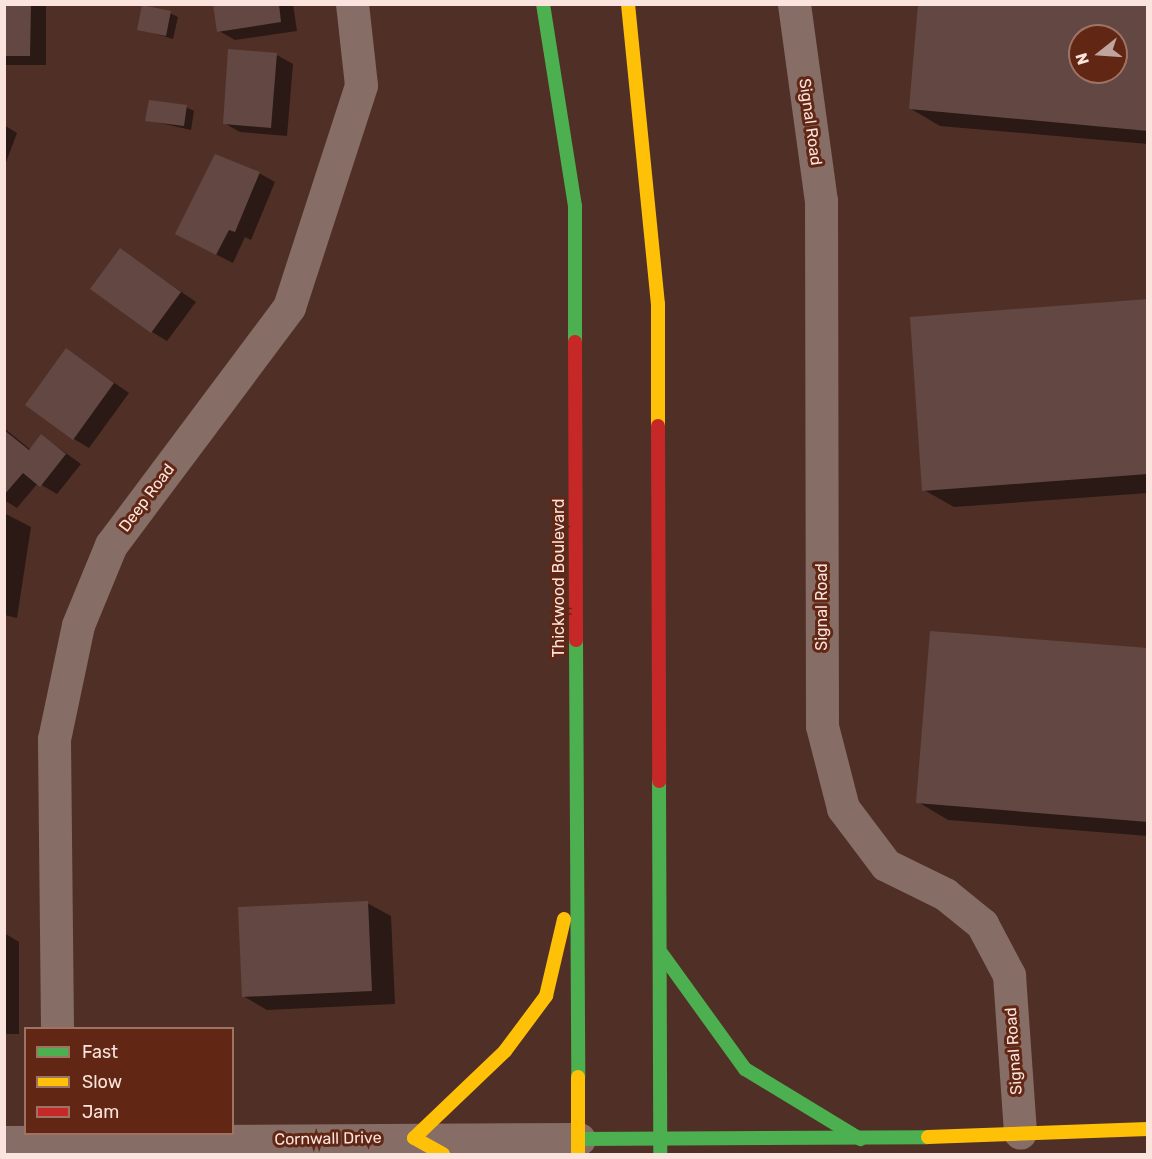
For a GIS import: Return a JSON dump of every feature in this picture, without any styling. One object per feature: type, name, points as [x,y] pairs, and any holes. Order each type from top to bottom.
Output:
[{"type":"main road","name":"Thickwood Boulevard","points":[[543,4],[575,206],[576,869],[579,1147]]},
{"type":"main road","points":[[628,4],[658,303],[662,954],[660,1155]]},
{"type":"main road","points":[[443,1155],[414,1137],[506,1051],[546,996],[576,869]]},
{"type":"main road","points":[[662,954],[745,1069],[860,1139]]},
{"type":"main road","points":[[579,1147],[660,1137],[860,1139],[1148,1129]]},
{"type":"main road","points":[[825,1155],[860,1139]]},
{"type":"street","name":"Deep Road","points":[[57,1027],[54,739],[78,625],[111,545],[289,307],[361,85],[352,4]]},
{"type":"street","name":"Signal Road","points":[[794,4],[820,200],[822,726],[843,808],[886,865],[945,894],[982,924],[1009,975],[1020,1133]]},
{"type":"street","name":"Cornwall Drive","points":[[4,1142],[58,1144],[414,1137],[579,1147]]},
{"type":"building","points":[[4,4],[31,4],[30,56],[4,56]]},
{"type":"building","points":[[213,4],[279,4],[281,22],[217,32]]},
{"type":"building","points":[[918,4],[1148,4],[1148,131],[909,109]]},
{"type":"building","points":[[142,5],[171,11],[166,36],[137,30]]},
{"type":"building","points":[[228,49],[277,53],[271,128],[223,124]]},
{"type":"building","points":[[149,100],[187,105],[184,126],[145,121]]},
{"type":"building","points":[[215,154],[260,172],[235,232],[229,230],[216,255],[175,234]]},
{"type":"building","points":[[120,248],[181,292],[151,333],[90,289]]},
{"type":"building","points":[[1148,299],[1148,474],[922,491],[910,317]]},
{"type":"building","points":[[66,348],[114,383],[73,440],[25,405]]},
{"type":"building","points":[[4,430],[29,450],[41,434],[66,454],[40,487],[23,473],[4,495]]},
{"type":"building","points":[[930,631],[1148,648],[1148,822],[916,803]]},
{"type":"building","points":[[368,901],[372,991],[242,997],[238,907]]},
{"type":"traffic: fast","points":[[543,4],[575,206],[575,342]]},
{"type":"traffic: fast","points":[[576,640],[578,1077]]},
{"type":"traffic: fast","points":[[659,781],[660,1154]]},
{"type":"traffic: fast","points":[[662,954],[745,1069],[860,1139]]},
{"type":"traffic: fast","points":[[579,1139],[928,1137]]},
{"type":"traffic: slow","points":[[628,4],[658,304],[658,426]]},
{"type":"traffic: slow","points":[[443,1154],[414,1138],[505,1051],[546,996],[564,919]]},
{"type":"traffic: slow","points":[[578,1077],[578,1154]]},
{"type":"traffic: slow","points":[[928,1137],[1148,1129]]},
{"type":"traffic: jam","points":[[575,342],[576,640]]},
{"type":"traffic: jam","points":[[658,426],[659,781]]}]
